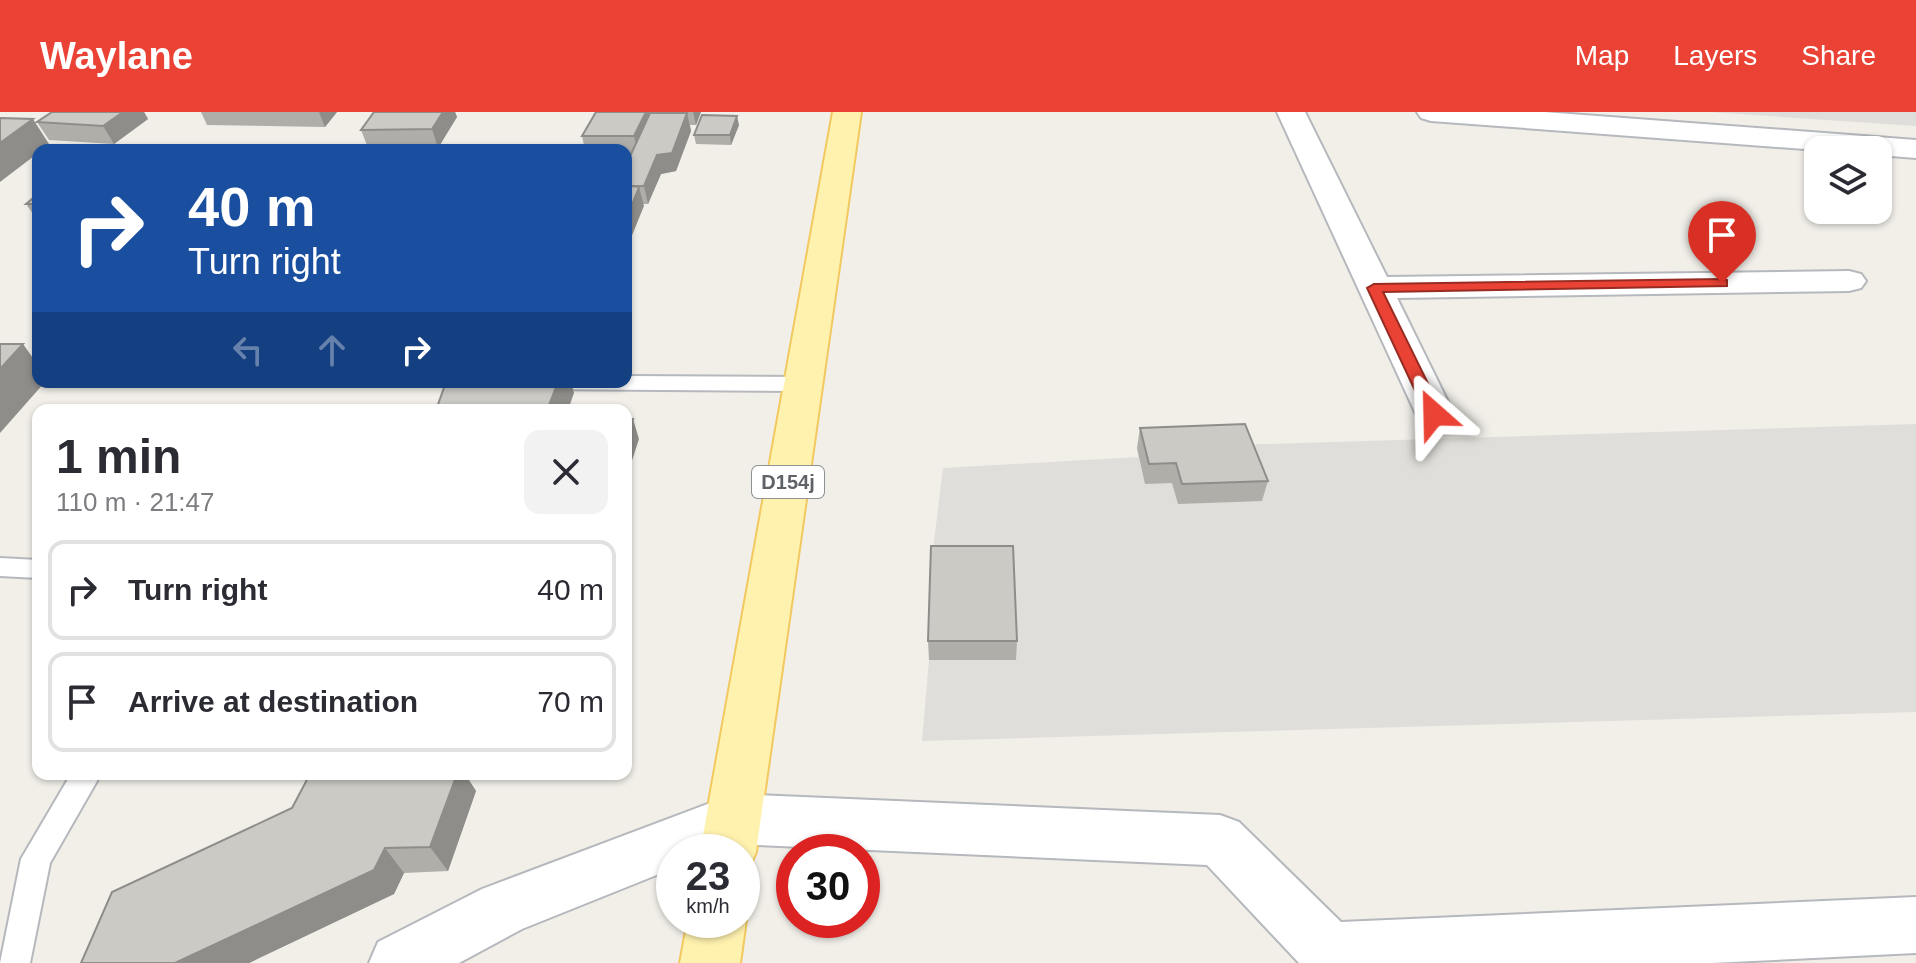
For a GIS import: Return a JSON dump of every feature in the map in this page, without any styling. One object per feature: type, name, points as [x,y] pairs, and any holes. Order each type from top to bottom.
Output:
[{"type":"main road","name":"D154j","points":[[731,834],[847,112]]},
{"type":"main road","points":[[710,963],[714,938]]},
{"type":"street","points":[[1291,112],[1434,414]]},
{"type":"street","points":[[1431,112],[1916,149]]},
{"type":"street","points":[[1374,288],[1849,281]]},
{"type":"street","points":[[760,835],[1220,840],[1329,952],[1916,925]]},
{"type":"street","points":[[399,963],[502,909],[656,859]]},
{"type":"lane","points":[[632,383],[803,384]]},
{"type":"lane","points":[[0,567],[32,569]]},
{"type":"lane","points":[[14,963],[36,859],[83,780]]},
{"type":"shaded area","points":[[1708,112],[1916,112],[1916,126]]},
{"type":"shaded area","points":[[1916,424],[1916,712],[922,741],[929,660],[931,566],[943,468],[1138,457],[1137,448]]},
{"type":"building","points":[[52,112],[123,112],[103,126],[37,122]]},
{"type":"building","points":[[374,112],[443,112],[432,129],[361,130]]},
{"type":"building","points":[[596,112],[646,112],[634,136],[582,136]]},
{"type":"building","points":[[650,113],[687,113],[672,153],[657,155],[644,186],[632,186],[632,152]]},
{"type":"building","points":[[702,115],[737,116],[730,135],[694,135]]},
{"type":"building","points":[[0,118],[33,119],[0,143]]},
{"type":"building","points":[[632,186],[639,187],[632,205]]},
{"type":"building","points":[[0,344],[23,344],[0,369]]},
{"type":"building","points":[[444,388],[556,388],[549,404],[438,404]]},
{"type":"building","points":[[1245,424],[1268,481],[1182,484],[1176,463],[1149,464],[1140,428]]},
{"type":"building","points":[[931,546],[1013,546],[1017,641],[928,641]]},
{"type":"building","points":[[307,780],[455,780],[430,847],[385,848],[374,870],[175,963],[81,963],[112,892],[292,808]]},
{"type":"route","points":[[1434,414],[1374,288],[1722,283]]}]
